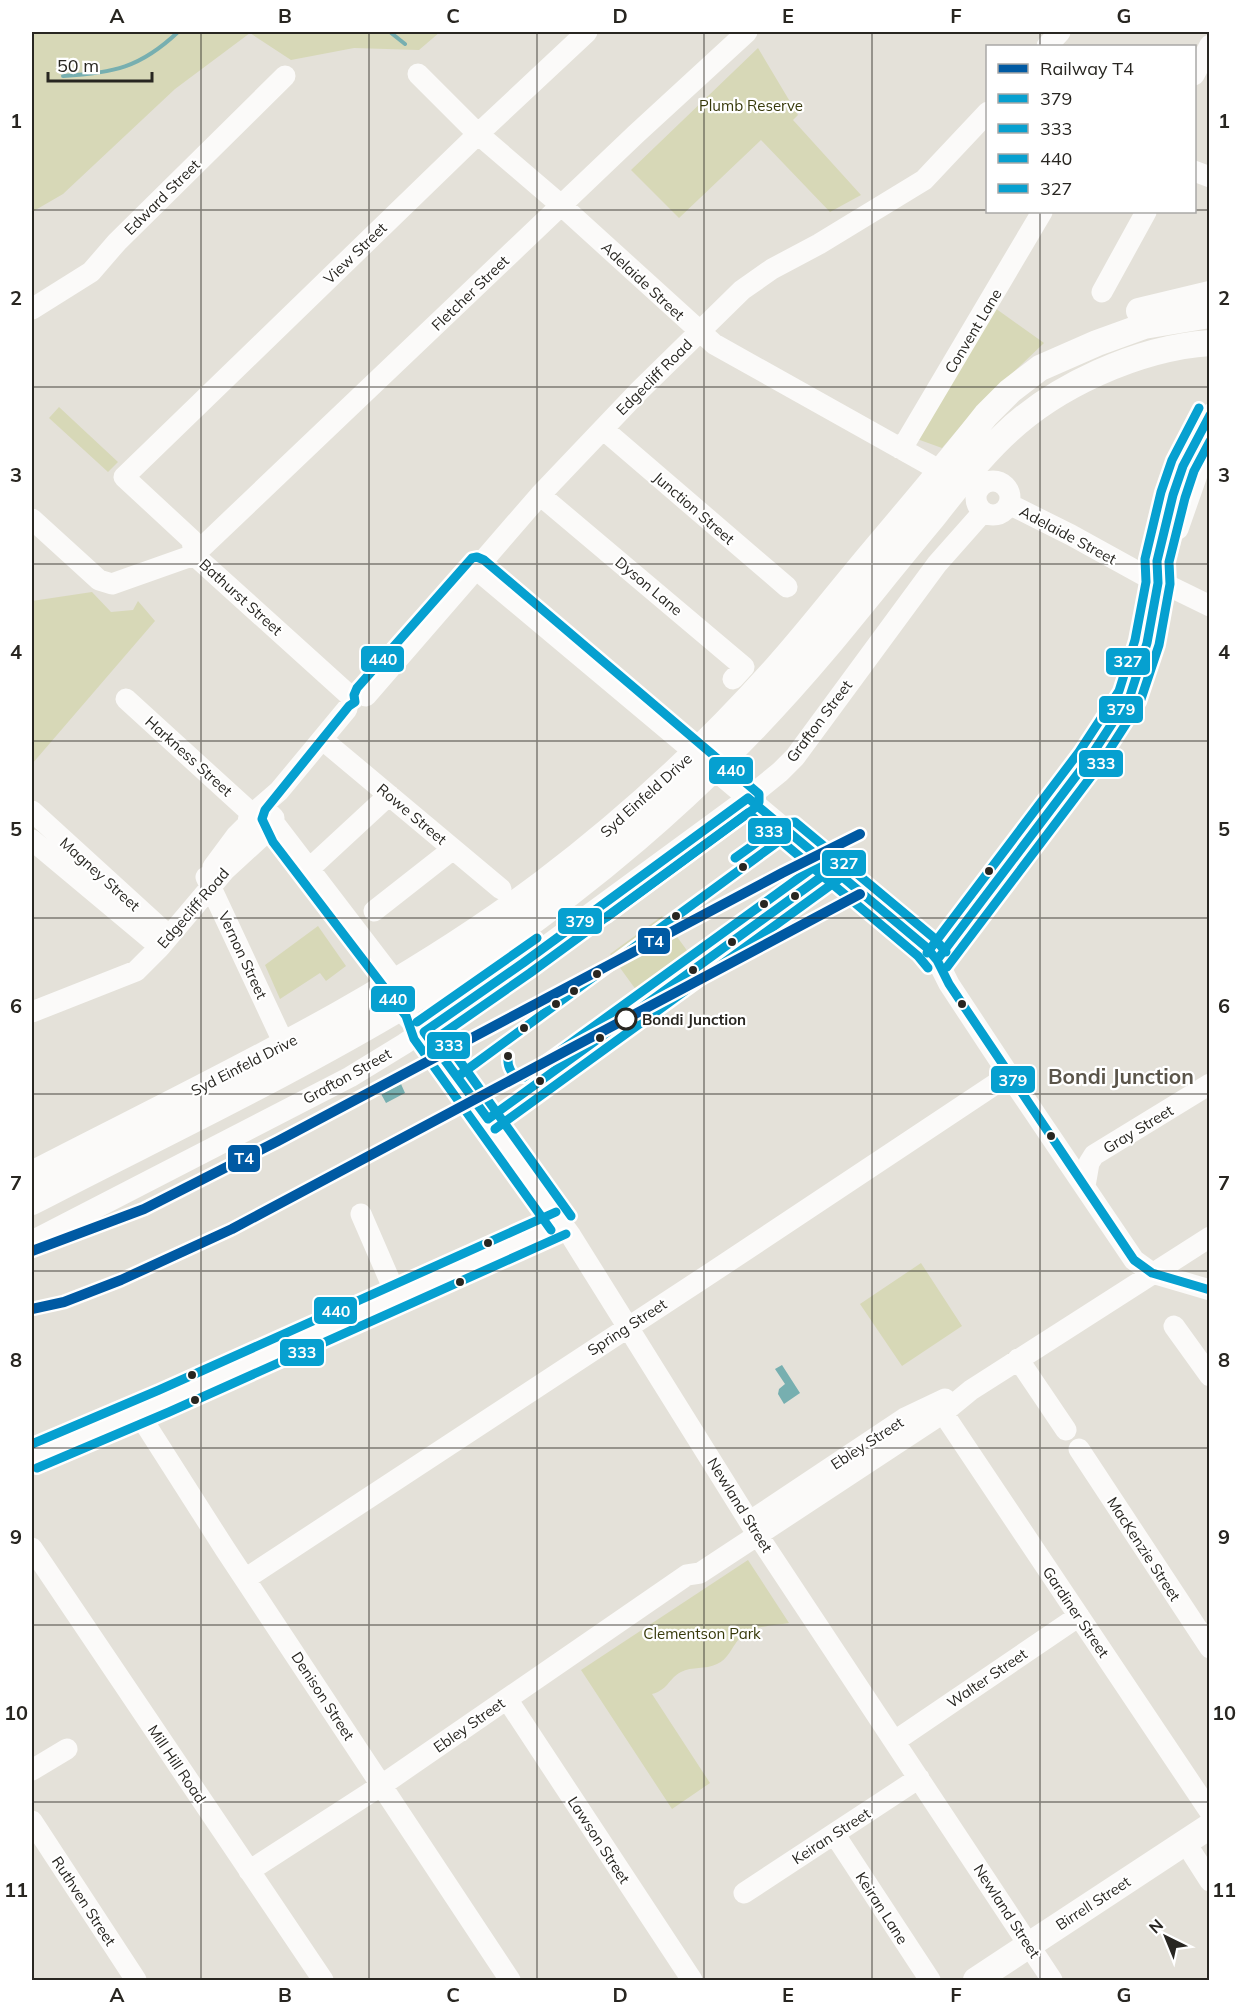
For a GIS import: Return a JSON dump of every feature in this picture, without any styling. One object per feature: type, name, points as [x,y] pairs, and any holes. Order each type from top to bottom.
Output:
[{"type":"main road","points":[[1040,368],[1090,334],[1139,312],[1209,294]]},
{"type":"main road","name":"Syd Einfeld Drive","points":[[32,1174],[280,1060],[372,1024],[467,966],[559,901],[646,830],[728,754],[793,685],[969,456],[986,415],[1010,391],[1040,368],[1097,343],[1144,326],[1209,315]]},
{"type":"main road","name":"Syd Einfeld Drive","points":[[969,456],[1004,435],[1030,414],[1080,382],[1109,368],[1155,352],[1202,348]]},
{"type":"main road","name":"Syd Einfeld Drive","points":[[32,1202],[280,1060]]},
{"type":"main road","name":"Birrell Street","points":[[976,1980],[1209,1826]]},
{"type":"street","name":"View Street","points":[[194,555],[192,540],[124,477],[478,134],[587,32]]},
{"type":"street","name":"Fletcher Street","points":[[194,555],[747,32]]},
{"type":"street","points":[[1048,45],[1060,32]]},
{"type":"street","points":[[1196,71],[1209,45]]},
{"type":"street","name":"Adelaide Street","points":[[417,74],[478,134],[562,206],[699,332],[736,358],[930,465]]},
{"type":"street","name":"Edward Street","points":[[32,309],[90,272],[117,242],[285,76]]},
{"type":"street","name":"Edgecliff Road","points":[[32,1012],[136,971],[208,882],[237,857],[262,823],[279,791],[327,743],[355,703],[540,495],[699,332],[742,290],[767,273],[924,180],[986,113]]},
{"type":"street","name":"Convent Lane","points":[[899,448],[907,440],[1041,213]]},
{"type":"street","points":[[1102,292],[1145,213]]},
{"type":"street","points":[[937,960],[1120,714],[1135,685],[1147,643],[1158,583],[1156,561],[1173,495],[1209,414]]},
{"type":"street","name":"Junction Street","points":[[603,429],[787,587]]},
{"type":"street","points":[[1158,583],[1167,565],[1199,469],[1209,450]]},
{"type":"street","points":[[996,482],[1007,489],[1010,494],[1006,509],[996,515],[983,512],[979,508],[976,496],[982,486],[996,482]]},
{"type":"street","name":"Dyson Lane","points":[[540,495],[744,667],[733,679]]},
{"type":"street","name":"Adelaide Street","points":[[1009,504],[1158,583],[1165,584],[1209,606]]},
{"type":"street","name":"Grafton Street","points":[[32,1241],[350,1077],[417,1021],[523,963],[748,798],[795,757],[937,564],[983,512]]},
{"type":"street","name":"Bathurst Street","points":[[32,519],[99,579],[112,584],[194,555],[355,703]]},
{"type":"street","points":[[476,569],[686,745]]},
{"type":"street","name":"Harkness Street","points":[[126,699],[262,823]]},
{"type":"street","name":"Rowe Street","points":[[327,743],[501,889]]},
{"type":"street","points":[[724,778],[926,947],[937,960],[949,984],[1134,1260],[1152,1273],[1209,1290]]},
{"type":"street","points":[[309,869],[389,795]]},
{"type":"street","name":"Magney Street","points":[[32,811],[161,938]]},
{"type":"street","points":[[262,823],[309,869],[383,975],[262,823]]},
{"type":"street","name":"Magney Street","points":[[32,840],[161,938]]},
{"type":"street","points":[[374,911],[453,849]]},
{"type":"street","name":"Vernon Street","points":[[208,882],[280,1060],[309,1097]]},
{"type":"street","name":"Newland Street","points":[[417,1021],[561,1223],[629,1326],[754,1527],[1053,1980]]},
{"type":"street","name":"Spring Street","points":[[245,1579],[1009,1075]]},
{"type":"street","name":"Gray Street","points":[[1085,1186],[1089,1163],[1094,1155],[1209,1084]]},
{"type":"street","points":[[361,1214],[397,1298]]},
{"type":"street","points":[[32,1457],[397,1298],[561,1223]]},
{"type":"street","name":"Ebley Street","points":[[754,1527],[943,1413],[971,1390],[1209,1237]]},
{"type":"street","points":[[1174,1326],[1209,1376]]},
{"type":"street","points":[[1018,1359],[1066,1430]]},
{"type":"street","name":"Ebley Street","points":[[249,1871],[381,1785],[687,1575],[700,1573],[754,1527],[904,1418],[971,1390]]},
{"type":"street","name":"Denison Street","points":[[137,1412],[510,1980]]},
{"type":"street","name":"Gardiner Street","points":[[943,1413],[1209,1812]]},
{"type":"street","name":"MacKenzie Street","points":[[1079,1449],[1209,1648]]},
{"type":"street","name":"Mill Hill Road","points":[[32,1548],[323,1980]]},
{"type":"street","name":"Walter Street","points":[[895,1741],[1079,1616]]},
{"type":"street","name":"Lawson Street","points":[[507,1699],[692,1980]]},
{"type":"street","points":[[32,1770],[67,1749]]},
{"type":"street","name":"Keiran Street","points":[[744,1893],[919,1778]]},
{"type":"street","name":"Ruthven Street","points":[[32,1821],[136,1980]]},
{"type":"street","name":"Keiran Lane","points":[[835,1834],[930,1980]]},
{"type":"street","points":[[1185,1842],[1209,1881]]},
{"type":"green space","points":[[32,32],[440,32],[419,50],[354,48],[291,60],[250,33],[175,89],[63,194],[32,212]]},
{"type":"green space","name":"Plumb Reserve","points":[[758,48],[798,115],[793,120],[861,195],[830,212],[761,140],[679,218],[631,170]]},
{"type":"green space","points":[[995,308],[1044,343],[977,407],[942,448],[917,439]]},
{"type":"green space","points":[[59,407],[118,462],[108,472],[49,418]]},
{"type":"green space","points":[[92,592],[111,612],[133,610],[138,601],[155,621],[32,764],[32,601]]},
{"type":"green space","points":[[662,916],[704,974],[652,1012],[610,954]]},
{"type":"green space","points":[[318,926],[346,966],[326,981],[320,973],[280,999],[265,965]]},
{"type":"green space","points":[[921,1263],[962,1326],[902,1366],[860,1304]]},
{"type":"green space","name":"Clementson Park","points":[[748,1560],[789,1623],[749,1631],[738,1640],[721,1662],[681,1672],[665,1687],[652,1694],[710,1783],[672,1809],[581,1670]]},
{"type":"water","points":[[401,1084],[405,1093],[386,1103],[381,1094]]},
{"type":"water","points":[[782,1365],[800,1393],[784,1404],[778,1394],[779,1389],[785,1384],[775,1369]]},
{"type":"waterway","points":[[63,76],[97,73],[125,66],[151,54],[178,32]]},
{"type":"waterway","points":[[390,32],[405,44]]},
{"type":"tunnel","points":[[949,475],[978,491]]},
{"type":"rail line","name":"T4","points":[[32,1251],[144,1209],[278,1141],[782,873],[860,834]]},
{"type":"rail line","name":"T4","points":[[32,1309],[64,1302],[121,1280],[232,1229],[860,894]]},
{"type":"transit line","name":"327","points":[[927,953],[1079,752],[1119,691],[1135,640],[1146,582],[1145,559],[1161,492],[1172,460],[1199,408]]},
{"type":"transit line","name":"379","points":[[937,960],[1089,759],[1130,696],[1147,643],[1158,583],[1157,561],[1173,495],[1183,466],[1210,415]]},
{"type":"transit line","name":"333","points":[[947,967],[1099,766],[1140,702],[1159,645],[1170,584],[1169,562],[1185,498],[1194,471],[1210,441]]},
{"type":"transit line","name":"440","points":[[551,1230],[414,1039],[406,1016],[273,842],[262,819],[265,810],[349,706],[355,702],[354,695],[357,688],[472,558],[477,557],[484,560],[759,794],[759,802],[755,808],[607,917]]},
{"type":"transit line","name":"379","points":[[488,1119],[424,1032],[523,963],[748,798],[926,947],[937,960],[949,984],[1134,1260],[1152,1273],[1210,1290]]},
{"type":"transit line","name":"333","points":[[571,1216],[441,1035],[530,973],[748,813],[918,956],[928,968]]},
{"type":"transit line","name":"327","points":[[735,858],[784,823],[795,822],[934,938],[946,952]]},
{"type":"transit line","name":"379","points":[[457,1077],[790,833]]},
{"type":"transit line","name":"327","points":[[508,1056],[511,1071],[524,1077],[825,859]]},
{"type":"transit line","name":"379","points":[[488,1119],[832,869]]},
{"type":"transit line","name":"333","points":[[495,1129],[839,879]]},
{"type":"transit line","name":"440","points":[[417,1022],[537,938]]},
{"type":"transit line","name":"440","points":[[32,1444],[159,1390],[556,1212]]},
{"type":"transit line","name":"333","points":[[37,1468],[169,1412],[566,1234]]},
{"type":"place","name":"Bondi Junction","points":[[626,1019]]},
{"type":"district","name":"Bondi Junction","points":[[1121,1076]]}]
